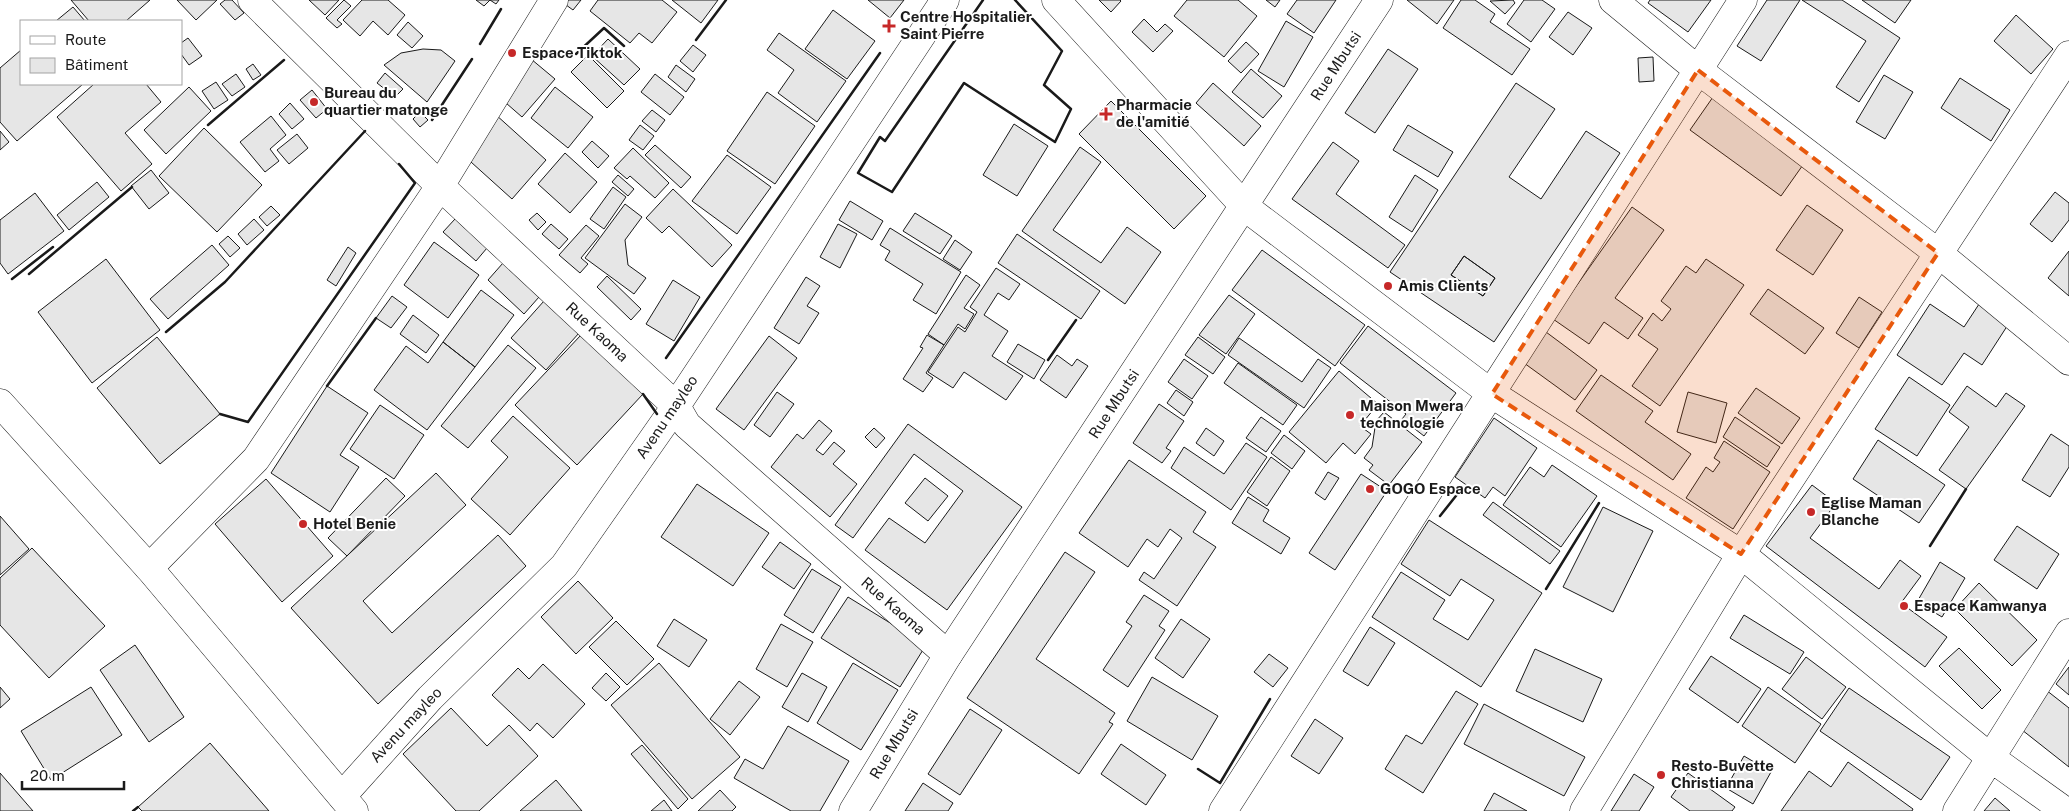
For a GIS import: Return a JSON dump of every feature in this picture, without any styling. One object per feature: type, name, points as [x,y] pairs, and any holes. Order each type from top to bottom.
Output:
[{"type":"main road","name":"Rue Kaoma","points":[[252,0],[440,186],[676,406],[687,425],[948,655]]},
{"type":"main road","points":[[149,568],[256,459],[440,186],[554,0]]},
{"type":"main road","name":"Avenu mayleo","points":[[348,803],[430,698],[564,566],[676,406],[945,0]]},
{"type":"main road","points":[[1056,0],[1245,207],[1492,394],[1741,554],[1991,758],[2065,811]]},
{"type":"main road","name":"Rue Mbutsi","points":[[854,811],[948,655],[1245,207],[1379,0]]},
{"type":"main road","points":[[1612,0],[1698,70],[1938,253],[2069,361]]},
{"type":"main road","points":[[1223,811],[1743,0]]},
{"type":"main road","points":[[1584,811],[1741,554],[2069,55]]},
{"type":"main road","points":[[0,403],[149,568],[348,803]]},
{"type":"main road","points":[[1957,811],[2069,634]]},
{"type":"highlighted area","points":[[1698,70],[1938,253],[1741,554],[1492,394]]},
{"type":"building","points":[[71,0],[150,0],[127,20],[88,20]]},
{"type":"building","points":[[177,0],[217,0],[196,20]]},
{"type":"building","points":[[225,0],[232,0],[244,13],[235,20],[220,4]]},
{"type":"building","points":[[309,0],[339,0],[325,15]]},
{"type":"building","points":[[344,0],[351,6],[337,20],[342,24],[337,28],[326,18]]},
{"type":"building","points":[[362,0],[388,0],[405,15],[388,35],[373,21],[360,36],[343,20]]},
{"type":"building","points":[[476,0],[490,0],[484,6]]},
{"type":"building","points":[[490,0],[499,0],[496,4]]},
{"type":"building","points":[[564,0],[581,0],[573,10],[562,2]]},
{"type":"building","points":[[598,0],[662,0],[677,12],[652,43],[639,33],[630,43],[590,11]]},
{"type":"building","points":[[672,0],[718,0],[701,23]]},
{"type":"building","name":"Centre Hospitalier Saint Pierre","points":[[868,0],[904,0],[890,18]]},
{"type":"building","points":[[1099,0],[1120,0],[1121,1],[1111,12]]},
{"type":"building","points":[[1187,0],[1238,0],[1257,16],[1224,57],[1174,16]]},
{"type":"building","points":[[1266,0],[1280,0],[1275,7]]},
{"type":"building","points":[[1297,0],[1336,0],[1314,33],[1287,14]]},
{"type":"building","points":[[1407,0],[1454,0],[1437,24]]},
{"type":"building","points":[[1461,0],[1475,0],[1495,14],[1490,22],[1530,49],[1512,75],[1443,28]]},
{"type":"building","points":[[1513,0],[1515,3],[1505,14],[1490,1]]},
{"type":"building","points":[[1524,0],[1542,0],[1555,9],[1531,42],[1507,24]]},
{"type":"building","points":[[1650,0],[1711,0],[1688,32],[1648,3]]},
{"type":"building","points":[[1767,0],[1800,0],[1761,61],[1737,46]]},
{"type":"building","points":[[1802,0],[1842,0],[1900,38],[1859,102],[1836,87],[1866,41]]},
{"type":"building","points":[[1862,0],[1911,0],[1895,23]]},
{"type":"building","points":[[73,7],[84,20],[57,20]]},
{"type":"building","points":[[833,10],[875,41],[847,79],[805,49]]},
{"type":"building","points":[[1568,12],[1592,28],[1573,55],[1549,37]]},
{"type":"building","points":[[2016,15],[2053,49],[2031,74],[1994,41]]},
{"type":"building","points":[[1144,19],[1157,32],[1165,24],[1173,31],[1153,52],[1132,32]]},
{"type":"building","points":[[1286,21],[1313,37],[1284,87],[1258,71]]},
{"type":"building","points":[[408,22],[423,36],[412,48],[397,35]]},
{"type":"building","points":[[779,33],[846,81],[817,122],[778,93],[794,70],[767,50]]},
{"type":"building","points":[[188,38],[202,56],[189,65],[182,55],[182,42]]},
{"type":"building","points":[[608,39],[640,69],[624,85],[592,56]]},
{"type":"building","points":[[1246,42],[1259,54],[1241,73],[1228,61]]},
{"type":"building","points":[[693,45],[706,55],[693,72],[680,61]]},
{"type":"building","points":[[423,49],[441,50],[455,61],[427,102],[384,65],[401,53]]},
{"type":"building","points":[[1388,49],[1418,69],[1375,133],[1345,113]]},
{"type":"building","points":[[20,51],[20,85],[82,85],[17,141],[0,122],[0,68]]},
{"type":"building","points":[[588,55],[624,91],[607,108],[571,72]]},
{"type":"building","points":[[1653,57],[1654,81],[1639,82],[1638,58]]},
{"type":"building","points":[[531,59],[555,79],[522,117],[498,96]]},
{"type":"building","points":[[253,64],[261,75],[253,80],[246,69]]},
{"type":"building","points":[[676,65],[695,79],[686,92],[668,77]]},
{"type":"building","points":[[1251,69],[1282,96],[1263,118],[1232,92]]},
{"type":"building","points":[[385,73],[403,89],[395,97],[377,83]]},
{"type":"building","points":[[236,74],[245,87],[232,96],[222,84]]},
{"type":"building","points":[[655,74],[684,97],[670,115],[641,92]]},
{"type":"building","points":[[1884,75],[1913,92],[1885,139],[1856,122]]},
{"type":"building","points":[[1960,78],[2010,110],[1991,141],[1941,108]]},
{"type":"building","points":[[216,82],[228,100],[214,109],[202,91]]},
{"type":"building","points":[[1213,83],[1261,126],[1244,146],[1196,103]]},
{"type":"building","points":[[1516,83],[1555,109],[1509,177],[1541,199],[1586,131],[1620,153],[1494,342],[1390,272]],"holes":[[[1464,256],[1495,278],[1483,296],[1451,275]]]},
{"type":"building","points":[[93,85],[147,85],[161,102],[125,133],[152,164],[121,191],[57,117]]},
{"type":"building","points":[[189,87],[211,111],[166,154],[144,130]]},
{"type":"building","points":[[555,87],[593,117],[568,148],[531,118]]},
{"type":"building","points":[[312,90],[327,109],[316,118],[300,100]]},
{"type":"building","points":[[767,92],[815,126],[775,184],[727,151]]},
{"type":"building","points":[[1713,97],[1805,162],[1781,196],[1690,130]]},
{"type":"building","points":[[1111,101],[1206,196],[1174,229],[1079,134]]},
{"type":"building","points":[[290,103],[304,119],[292,129],[279,114]]},
{"type":"building","points":[[652,110],[665,120],[656,132],[642,121]]},
{"type":"building","points":[[420,112],[428,120],[420,127],[413,119]]},
{"type":"building","points":[[495,114],[546,160],[512,199],[461,153]]},
{"type":"building","points":[[271,116],[286,135],[270,149],[279,161],[265,172],[240,142]]},
{"type":"building","points":[[1014,124],[1048,146],[1017,196],[983,175]]},
{"type":"building","points":[[640,125],[654,136],[643,150],[629,140]]},
{"type":"building","points":[[1408,125],[1453,152],[1438,177],[1393,150]]},
{"type":"building","points":[[204,128],[262,185],[217,232],[159,176]]},
{"type":"building","points":[[0,131],[9,142],[0,150]]},
{"type":"building","points":[[297,134],[308,148],[289,164],[277,150]]},
{"type":"building","points":[[592,141],[609,156],[598,168],[582,152]]},
{"type":"building","points":[[1333,142],[1359,161],[1336,194],[1405,245],[1388,268],[1292,199]]},
{"type":"building","points":[[655,145],[691,177],[681,188],[645,155]]},
{"type":"building","points":[[1080,147],[1101,162],[1053,230],[1101,263],[1127,227],[1161,252],[1125,304],[1022,231]]},
{"type":"building","points":[[633,148],[669,183],[655,198],[630,176],[627,179],[614,168]]},
{"type":"building","points":[[565,153],[597,182],[570,213],[538,184]]},
{"type":"building","points":[[727,155],[771,187],[737,234],[692,201]]},
{"type":"building","points":[[151,170],[169,193],[149,209],[131,186]]},
{"type":"building","points":[[618,175],[634,189],[628,196],[612,182]]},
{"type":"building","points":[[1415,175],[1438,190],[1412,232],[1389,217]]},
{"type":"building","points":[[97,182],[109,197],[69,230],[57,215]]},
{"type":"building","points":[[613,187],[626,197],[604,229],[590,219]]},
{"type":"building","points":[[673,189],[732,245],[712,267],[669,226],[662,233],[646,218]]},
{"type":"building","points":[[2055,192],[2069,203],[2069,220],[2052,242],[2030,224]]},
{"type":"building","points":[[35,193],[64,231],[8,274],[0,263],[0,220]]},
{"type":"building","points":[[850,201],[883,221],[872,240],[839,220]]},
{"type":"building","points":[[625,204],[642,217],[625,240],[628,265],[646,278],[634,294],[585,258]]},
{"type":"building","points":[[1807,205],[1843,230],[1813,275],[1776,250]]},
{"type":"building","points":[[271,206],[280,215],[267,226],[259,217]]},
{"type":"building","points":[[1632,207],[1664,230],[1615,298],[1643,318],[1628,339],[1604,322],[1589,344],[1553,319]]},
{"type":"building","points":[[537,213],[546,222],[538,230],[529,220]]},
{"type":"building","points":[[915,213],[952,236],[940,254],[903,231]]},
{"type":"building","points":[[254,219],[264,230],[247,245],[238,234]]},
{"type":"building","points":[[455,219],[487,248],[476,261],[443,232]]},
{"type":"building","points":[[551,224],[568,239],[559,249],[542,234]]},
{"type":"building","points":[[838,224],[857,234],[840,268],[820,257]]},
{"type":"building","points":[[586,225],[599,236],[581,258],[588,264],[580,273],[559,255]]},
{"type":"building","points":[[890,228],[961,272],[936,314],[913,300],[923,284],[885,260],[890,251],[880,245]]},
{"type":"building","points":[[1017,234],[1100,291],[1081,319],[998,263]]},
{"type":"building","points":[[228,236],[240,248],[230,257],[219,244]]},
{"type":"building","points":[[955,240],[972,252],[960,270],[943,259]]},
{"type":"building","points":[[434,242],[479,275],[448,318],[404,285]]},
{"type":"building","points":[[212,245],[229,265],[168,319],[150,299]]},
{"type":"building","points":[[348,247],[356,253],[336,286],[327,280]]},
{"type":"building","points":[[1262,250],[1365,325],[1335,366],[1232,290]]},
{"type":"building","points":[[2069,251],[2069,296],[2048,278]]},
{"type":"building","points":[[1464,256],[1495,278],[1483,296],[1451,275]]},
{"type":"building","points":[[106,259],[160,330],[92,383],[38,312]]},
{"type":"building","points":[[1706,259],[1744,285],[1660,406],[1632,386],[1658,349],[1638,335],[1653,313],[1662,321],[1671,309],[1661,301],[1686,266],[1696,273]]},
{"type":"building","points":[[503,263],[539,297],[524,314],[488,280]]},
{"type":"building","points":[[996,268],[1020,284],[1009,300],[998,293],[984,315],[1008,331],[992,356],[1023,376],[1006,400],[964,372],[953,388],[928,372],[958,327],[965,332],[977,312],[970,307]]},
{"type":"building","points":[[966,275],[980,285],[964,308],[974,314],[965,329],[958,324],[944,345],[928,334]]},
{"type":"building","points":[[607,276],[641,309],[631,320],[597,287]]},
{"type":"building","points":[[806,277],[820,286],[807,306],[819,313],[799,344],[774,328]]},
{"type":"building","points":[[673,280],[700,297],[674,341],[646,324]]},
{"type":"building","points":[[1768,289],[1824,328],[1805,354],[1750,314]]},
{"type":"building","points":[[481,290],[514,315],[475,367],[443,342]]},
{"type":"building","points":[[1229,295],[1255,314],[1226,354],[1199,335]]},
{"type":"building","points":[[392,296],[407,307],[391,328],[376,318]]},
{"type":"building","points":[[1859,297],[1882,312],[1859,348],[1836,333]]},
{"type":"building","points":[[1983,298],[2013,317],[1982,365],[1964,353],[1942,385],[1897,355],[1930,304],[1964,327]]},
{"type":"building","points":[[544,301],[579,333],[546,370],[511,338]]},
{"type":"building","points":[[413,315],[439,335],[426,353],[400,334]]},
{"type":"building","points":[[1368,326],[1456,393],[1424,436],[1402,419],[1406,414],[1340,363]]},
{"type":"building","points":[[1546,332],[1597,370],[1575,400],[1524,363]]},
{"type":"building","points":[[581,335],[643,394],[577,465],[515,405]]},
{"type":"building","points":[[927,335],[944,345],[926,373],[933,378],[923,392],[903,379],[923,348],[920,347]]},
{"type":"building","points":[[769,336],[797,358],[744,430],[716,409]]},
{"type":"building","points":[[157,337],[220,414],[160,464],[97,388]]},
{"type":"building","points":[[1198,337],[1225,357],[1213,374],[1185,355]]},
{"type":"building","points":[[1239,338],[1302,382],[1318,359],[1331,368],[1304,408],[1228,355]]},
{"type":"building","points":[[443,342],[475,367],[427,430],[374,390],[406,346],[428,363]]},
{"type":"building","points":[[1018,344],[1045,360],[1034,379],[1007,362]]},
{"type":"building","points":[[508,345],[536,368],[468,448],[441,426]]},
{"type":"building","points":[[1057,355],[1072,366],[1077,359],[1088,366],[1066,398],[1040,380]]},
{"type":"building","points":[[1184,359],[1208,376],[1192,399],[1168,382]]},
{"type":"building","points":[[1238,363],[1297,405],[1283,425],[1224,383]]},
{"type":"building","points":[[1339,371],[1378,404],[1360,426],[1371,434],[1355,454],[1343,443],[1326,463],[1289,432]]},
{"type":"building","points":[[1601,375],[1653,411],[1645,422],[1691,454],[1673,480],[1576,411]]},
{"type":"building","points":[[1909,377],[1950,405],[1917,456],[1875,429]]},
{"type":"building","points":[[327,386],[368,413],[340,455],[359,467],[330,512],[271,473]]},
{"type":"building","points":[[1967,386],[1996,407],[2006,393],[2025,406],[1966,489],[1939,470],[1969,427],[1949,412]]},
{"type":"building","points":[[1756,388],[1800,418],[1782,444],[1738,413]]},
{"type":"building","points":[[1176,390],[1193,402],[1184,416],[1167,403]]},
{"type":"building","points":[[777,392],[794,404],[770,437],[754,425]]},
{"type":"building","points":[[1688,392],[1727,403],[1716,443],[1677,432]]},
{"type":"building","points":[[1159,404],[1184,421],[1166,448],[1171,451],[1162,463],[1133,443]]},
{"type":"building","points":[[380,405],[424,435],[394,479],[350,449]]},
{"type":"building","points":[[1384,412],[1422,442],[1389,485],[1369,470],[1373,465],[1364,458],[1372,447],[1376,421]]},
{"type":"building","points":[[513,416],[570,468],[510,535],[471,499],[508,457],[491,441]]},
{"type":"building","points":[[1261,417],[1281,431],[1266,452],[1246,438]]},
{"type":"building","points":[[1735,417],[1780,447],[1767,467],[1723,437]]},
{"type":"building","points":[[1494,418],[1537,448],[1505,496],[1493,487],[1485,498],[1455,477]]},
{"type":"building","points":[[819,420],[832,431],[816,450],[823,455],[834,442],[845,451],[833,464],[857,484],[830,517],[771,467],[797,434],[803,439]]},
{"type":"building","points":[[908,424],[1022,507],[947,610],[865,550],[889,518],[925,543],[963,491],[914,454],[853,538],[835,525]]},
{"type":"building","points":[[874,428],[885,438],[876,448],[865,437]]},
{"type":"building","points":[[1206,428],[1224,441],[1214,456],[1196,443]]},
{"type":"building","points":[[2051,434],[2069,446],[2069,467],[2050,497],[2022,480]]},
{"type":"building","points":[[1284,435],[1305,451],[1292,469],[1271,453]]},
{"type":"building","points":[[1878,440],[1945,485],[1919,523],[1853,479]]},
{"type":"building","points":[[1724,441],[1770,472],[1733,529],[1686,498],[1706,467],[1713,472],[1720,462],[1714,458]]},
{"type":"building","points":[[1246,443],[1267,457],[1231,510],[1171,468],[1184,447],[1224,474]]},
{"type":"building","points":[[1271,457],[1290,471],[1267,506],[1247,492]]},
{"type":"building","points":[[1129,460],[1206,512],[1193,532],[1216,547],[1177,606],[1139,580],[1144,572],[1154,579],[1182,538],[1170,529],[1158,547],[1147,539],[1128,567],[1079,533]]},
{"type":"building","points":[[1552,465],[1597,496],[1561,547],[1503,505],[1530,467],[1544,477]]},
{"type":"building","points":[[1328,472],[1339,478],[1325,500],[1315,493]]},
{"type":"building","points":[[436,473],[466,505],[363,601],[392,633],[498,535],[526,566],[378,704],[291,608]]},
{"type":"building","points":[[1361,474],[1387,491],[1335,570],[1309,553]]},
{"type":"building","points":[[386,478],[405,496],[347,556],[328,538]]},
{"type":"building","points":[[925,478],[948,496],[928,521],[905,503]]},
{"type":"building","points":[[266,479],[333,556],[282,602],[215,524]]},
{"type":"building","points":[[697,484],[769,533],[733,586],[661,537]]},
{"type":"building","points":[[1812,485],[1836,503],[1810,538],[1879,589],[1900,560],[1921,576],[1901,603],[1947,637],[1925,667],[1766,546]]},
{"type":"building","points":[[1248,497],[1269,510],[1263,521],[1290,538],[1281,554],[1232,523]]},
{"type":"building","points":[[1493,502],[1560,551],[1550,564],[1483,515]]},
{"type":"building","points":[[1603,507],[1653,531],[1613,612],[1563,587]]},
{"type":"building","points":[[0,516],[29,549],[0,575]]},
{"type":"building","points":[[1429,520],[1542,593],[1481,687],[1372,617],[1401,572],[1445,600],[1433,619],[1468,640],[1494,600],[1461,579],[1450,596],[1401,564]]},
{"type":"building","points":[[2017,526],[2059,554],[2037,589],[1994,560]]},
{"type":"building","points":[[780,542],[811,564],[794,589],[762,567]]},
{"type":"building","points":[[32,548],[105,626],[49,678],[0,625],[0,578]]},
{"type":"building","points":[[1065,552],[1095,572],[1036,659],[1115,713],[1109,722],[1113,724],[1079,774],[967,698]]},
{"type":"building","points":[[1940,562],[1965,578],[1942,617],[1917,602]]},
{"type":"building","points":[[812,569],[841,587],[813,633],[784,615]]},
{"type":"building","points":[[578,581],[613,618],[576,654],[541,617]]},
{"type":"building","points":[[1979,583],[2037,640],[2012,666],[1955,609]]},
{"type":"building","points":[[1144,595],[1169,611],[1159,626],[1165,630],[1128,687],[1103,670],[1132,626],[1126,622]]},
{"type":"building","points":[[848,597],[926,645],[900,687],[821,638]]},
{"type":"building","points":[[1744,615],[1804,652],[1790,674],[1730,638]]},
{"type":"building","points":[[674,619],[707,640],[689,667],[657,646]]},
{"type":"building","points":[[1181,619],[1210,639],[1183,678],[1155,658]]},
{"type":"building","points":[[616,621],[654,659],[627,685],[589,647]]},
{"type":"building","points":[[781,624],[813,642],[787,687],[756,669]]},
{"type":"building","points":[[1370,627],[1395,643],[1368,686],[1343,671]]},
{"type":"building","points":[[135,645],[184,717],[149,742],[100,670]]},
{"type":"building","points":[[1959,648],[2001,690],[1982,709],[1939,666]]},
{"type":"building","points":[[1535,649],[1602,679],[1583,722],[1516,691]]},
{"type":"building","points":[[1269,654],[1288,668],[1273,687],[1254,672]]},
{"type":"building","points":[[1711,656],[1761,689],[1738,723],[1689,689]]},
{"type":"building","points":[[1806,657],[1846,687],[1822,719],[1782,689]]},
{"type":"building","points":[[659,663],[740,757],[692,799],[611,705]]},
{"type":"building","points":[[853,663],[898,690],[861,750],[817,723]]},
{"type":"building","points":[[543,664],[585,704],[553,738],[537,723],[530,731],[492,695],[518,668],[529,679]]},
{"type":"building","points":[[2069,667],[2069,695],[2056,684]]},
{"type":"building","points":[[606,673],[620,687],[606,701],[592,688]]},
{"type":"building","points":[[802,673],[827,687],[808,722],[782,707]]},
{"type":"building","points":[[1152,677],[1218,716],[1192,760],[1127,721]]},
{"type":"building","points":[[739,681],[760,697],[730,735],[710,719]]},
{"type":"building","points":[[0,687],[10,699],[0,708]]},
{"type":"building","points":[[91,687],[122,735],[51,780],[21,731]]},
{"type":"building","points":[[1768,687],[1821,724],[1795,763],[1742,726]]},
{"type":"building","points":[[1849,688],[1950,757],[1921,800],[1820,731]]},
{"type":"building","points":[[2046,690],[2069,708],[2069,767],[2017,726]]},
{"type":"building","points":[[1456,691],[1478,704],[1423,793],[1385,769],[1406,735],[1422,744]]},
{"type":"building","points":[[1484,704],[1585,757],[1564,796],[1464,744]]},
{"type":"building","points":[[451,708],[487,746],[509,725],[538,756],[479,811],[456,811],[403,754]]},
{"type":"building","points":[[970,709],[1002,730],[960,795],[928,774]]},
{"type":"building","points":[[1315,719],[1343,738],[1319,774],[1291,756]]},
{"type":"building","points":[[788,726],[849,761],[820,811],[791,811],[734,778],[745,759],[763,769]]},
{"type":"building","points":[[210,743],[269,811],[142,811],[138,807]]},
{"type":"building","points":[[1121,744],[1166,775],[1146,805],[1101,774]]},
{"type":"building","points":[[642,745],[688,799],[678,809],[631,754]]},
{"type":"building","points":[[1744,756],[1771,772],[1753,804],[1726,788]]},
{"type":"building","points":[[1848,762],[1913,809],[1912,811],[1781,811],[1809,771],[1831,787]]},
{"type":"building","points":[[0,773],[33,811],[0,811]]},
{"type":"building","points":[[1688,773],[1735,807],[1732,811],[1690,811],[1671,797]]},
{"type":"building","points":[[1634,774],[1654,787],[1639,811],[1611,811]]},
{"type":"building","points":[[556,780],[582,811],[520,811]]},
{"type":"building","points":[[923,783],[953,803],[948,811],[905,811]]},
{"type":"building","points":[[720,790],[736,807],[732,811],[698,811]]},
{"type":"building","points":[[1494,793],[1527,811],[1484,811]]},
{"type":"building","points":[[1995,798],[2010,811],[1984,811]]},
{"type":"building","points":[[664,800],[672,811],[651,811]]},
{"type":"wall","points":[[696,40],[726,0]]},
{"type":"wall","points":[[983,0],[885,141],[880,137],[858,173],[892,192],[964,83],[1055,142],[1071,109],[1044,85],[1062,51],[1015,0]]},
{"type":"wall","points":[[480,44],[501,9]]},
{"type":"wall","points":[[576,54],[604,28],[624,46]]},
{"type":"wall","points":[[666,358],[880,53]]},
{"type":"wall","points":[[432,120],[472,59]]},
{"type":"wall","points":[[208,125],[284,60]]},
{"type":"wall","points":[[166,332],[225,282],[365,131]]},
{"type":"wall","points":[[220,414],[248,422],[415,183],[399,164]]},
{"type":"wall","points":[[29,274],[132,187]]},
{"type":"wall","points":[[12,279],[53,247]]},
{"type":"wall","points":[[327,386],[376,318]]},
{"type":"wall","points":[[1048,360],[1076,320]]},
{"type":"wall","points":[[643,394],[657,414]]},
{"type":"wall","points":[[1440,516],[1463,487]]},
{"type":"wall","points":[[1930,546],[1966,489]]},
{"type":"wall","points":[[1546,589],[1599,503]]},
{"type":"wall","points":[[1198,769],[1220,783],[1270,699]]},
{"type":"wall","points":[[133,811],[138,807]]},
{"type":"place","name":"Centre Hospitalier Saint Pierre","points":[[889,26]]},
{"type":"place","name":"Espace Tiktok","points":[[512,53]]},
{"type":"place","name":"Bureau du quartier matonge","points":[[314,102]]},
{"type":"place","name":"Pharmacie de l'amitié","points":[[1106,114]]},
{"type":"place","name":"Amis Clients","points":[[1388,286]]},
{"type":"place","name":"Maison Mwera technologie","points":[[1350,415]]},
{"type":"place","name":"GOGO Espace","points":[[1370,489]]},
{"type":"place","name":"Eglise Maman Blanche","points":[[1811,512]]},
{"type":"place","name":"Hotel Benie","points":[[303,524]]},
{"type":"place","name":"Espace Kamwanya","points":[[1904,606]]},
{"type":"place","name":"Resto-Buvette Christianna","points":[[1661,775]]}]
